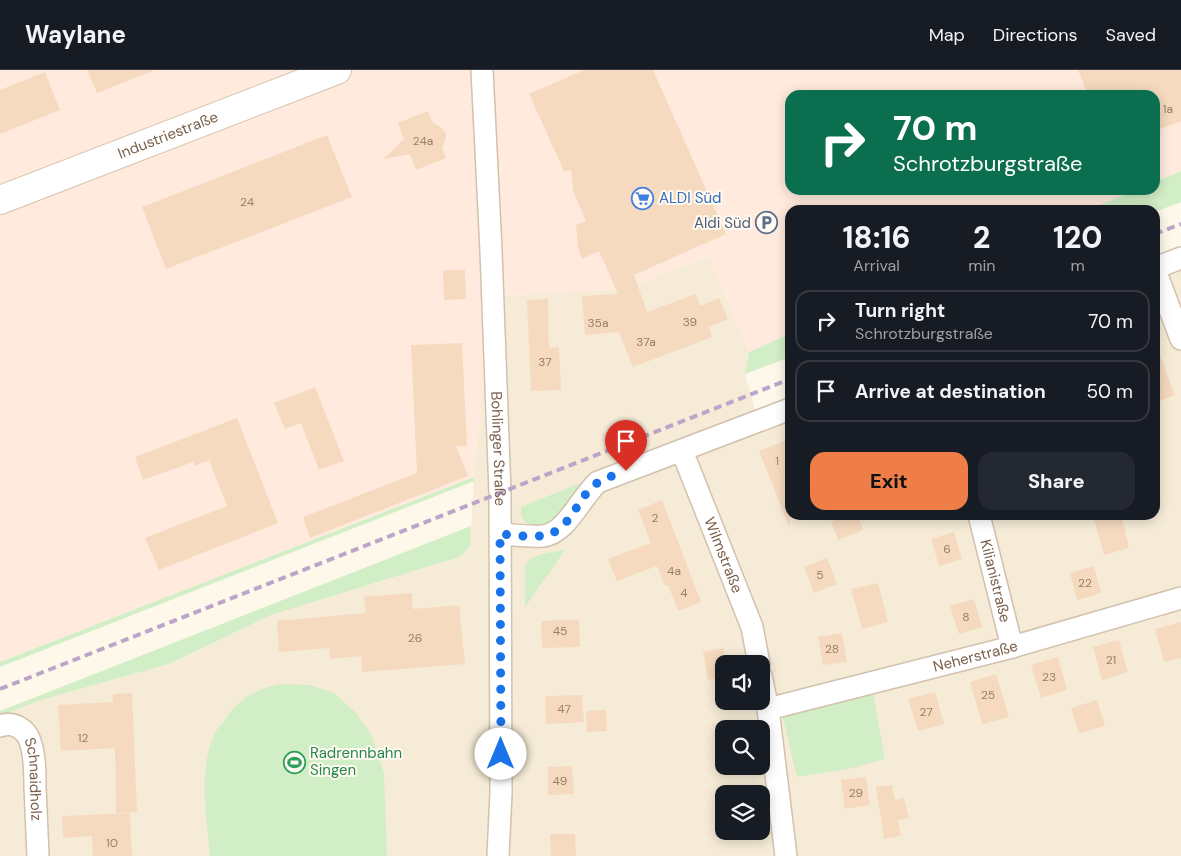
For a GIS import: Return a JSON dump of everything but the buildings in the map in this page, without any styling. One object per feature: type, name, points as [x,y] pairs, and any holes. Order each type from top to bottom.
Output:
[{"type":"street","name":"Industriestraße","points":[[0,200],[337,70]]},
{"type":"street","name":"Bohlinger Straße","points":[[482,70],[499,474],[501,793],[498,856]]},
{"type":"street","points":[[1160,267],[1181,258]]},
{"type":"street","points":[[1160,282],[1181,339]]},
{"type":"street","points":[[500,534],[544,536],[553,533],[562,527],[598,482],[785,411]]},
{"type":"street","name":"Wilmstraße","points":[[682,450],[685,462],[752,627],[757,655]]},
{"type":"street","name":"Kilianistraße","points":[[980,520],[1012,646]]},
{"type":"street","name":"Neherstraße","points":[[770,708],[1012,646],[1181,598]]},
{"type":"street","points":[[768,710],[786,856]]},
{"type":"street","name":"Schnaidholz","points":[[0,726],[4,724],[15,725],[24,730],[30,741],[34,760],[38,856]]},
{"type":"shaded area","points":[[0,70],[1181,70],[1181,171],[1160,180],[1160,90],[785,90],[785,195],[1124,195],[1100,205],[785,205],[785,336],[749,352],[708,256],[624,289],[492,296],[474,477],[0,662]]},
{"type":"shaded area","points":[[1181,246],[1181,856],[0,856],[0,716],[41,700],[169,664],[271,615],[459,557],[470,547],[474,477],[492,296],[624,289],[709,256],[749,352],[745,374],[756,413],[785,402],[785,520],[1160,520],[1160,255]]},
{"type":"green space","points":[[1181,171],[1181,202],[1160,210],[1160,205],[1100,205],[1124,195],[1160,195],[1160,180]]},
{"type":"green space","points":[[785,336],[785,359],[745,374],[749,352]]},
{"type":"green space","points":[[474,477],[474,481],[0,667],[0,662]]},
{"type":"green space","points":[[583,482],[561,512],[547,525],[540,527],[532,526],[523,518],[521,507]]},
{"type":"green space","points":[[471,526],[470,547],[459,557],[271,615],[169,664],[41,700],[0,716],[0,711]]},
{"type":"green space","points":[[565,550],[525,607],[525,566],[528,561],[537,556]]},
{"type":"green space","name":"Radrennbahn Singen","points":[[280,684],[310,685],[334,693],[354,711],[372,736],[384,773],[387,856],[210,856],[205,781],[208,751],[214,735],[229,713],[241,701],[263,689]]},
{"type":"green space","points":[[872,688],[885,759],[848,769],[797,777],[781,710]]},
{"type":"railway","points":[[1160,232],[1181,224]]},
{"type":"railway","points":[[0,689],[785,381]]},
{"type":"place","name":"ALDI Süd","points":[[643,198]]},
{"type":"place","name":"Aldi Süd","points":[[767,223]]},
{"type":"place","name":"Radrennbahn Singen","points":[[294,762]]},
{"type":"route","points":[[501,754],[500,534],[544,536],[553,533],[562,527],[598,482],[626,471]]}]
